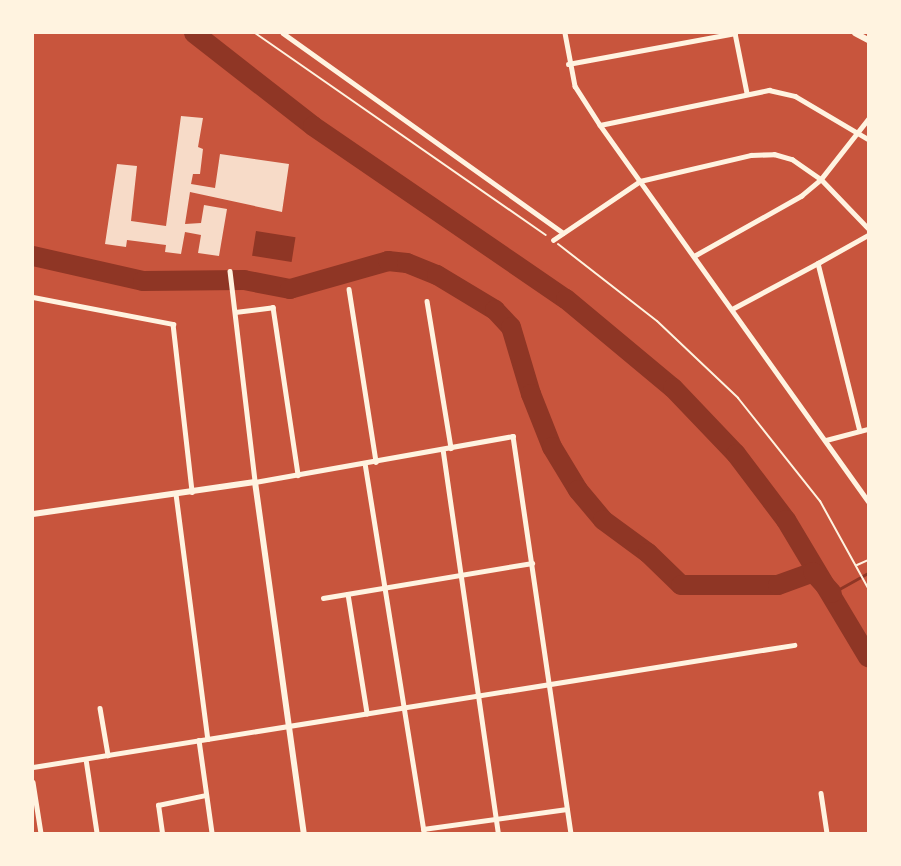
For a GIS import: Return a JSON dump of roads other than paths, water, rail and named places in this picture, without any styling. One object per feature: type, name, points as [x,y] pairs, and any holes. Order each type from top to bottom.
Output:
[{"type":"street","points":[[283,33],[563,233]]},
{"type":"street","points":[[565,33],[568,64],[575,86],[600,125],[868,501]]},
{"type":"street","points":[[568,64],[735,33],[747,93]]},
{"type":"street","points":[[855,33],[868,40]]},
{"type":"street","points":[[600,125],[769,90],[795,96],[859,131],[868,139]]},
{"type":"street","points":[[694,256],[777,212],[820,179],[868,119]]},
{"type":"street","points":[[553,240],[640,180],[751,155],[774,154],[792,159],[820,179],[868,228]]},
{"type":"street","points":[[732,309],[868,235]]},
{"type":"street","points":[[818,263],[860,431]]},
{"type":"street","points":[[230,272],[255,482],[304,833]]},
{"type":"street","points":[[349,289],[376,462]]},
{"type":"street","points":[[33,297],[173,324],[192,492]]},
{"type":"street","points":[[427,301],[451,448]]},
{"type":"street","points":[[235,312],[273,306],[298,475]]},
{"type":"street","points":[[826,440],[868,429]]},
{"type":"street","points":[[33,514],[255,482],[513,436],[571,833]]},
{"type":"street","points":[[443,449],[498,833]]},
{"type":"street","points":[[365,463],[424,831],[496,818],[567,809]]},
{"type":"street","points":[[176,494],[208,739]]},
{"type":"street","points":[[323,598],[532,563]]},
{"type":"street","points":[[348,594],[367,713]]},
{"type":"street","points":[[33,767],[403,706],[549,687],[794,645]]},
{"type":"street","points":[[100,708],[108,755]]},
{"type":"street","points":[[199,741],[212,833]]},
{"type":"street","points":[[86,759],[98,833]]},
{"type":"street","points":[[33,782],[41,833]]},
{"type":"street","points":[[820,793],[827,833]]},
{"type":"street","points":[[162,833],[158,805],[206,795]]},
{"type":"waterway","points":[[194,33],[313,126],[566,299],[673,388],[736,454],[786,520],[868,657]]},
{"type":"waterway","points":[[33,256],[143,281],[244,280],[290,289],[388,261],[407,263],[437,275],[495,310],[511,327],[531,394],[552,447],[578,490],[603,520],[648,553],[681,585],[778,585],[813,572],[832,593]]},
{"type":"waterway","points":[[832,593],[868,573]]}]
